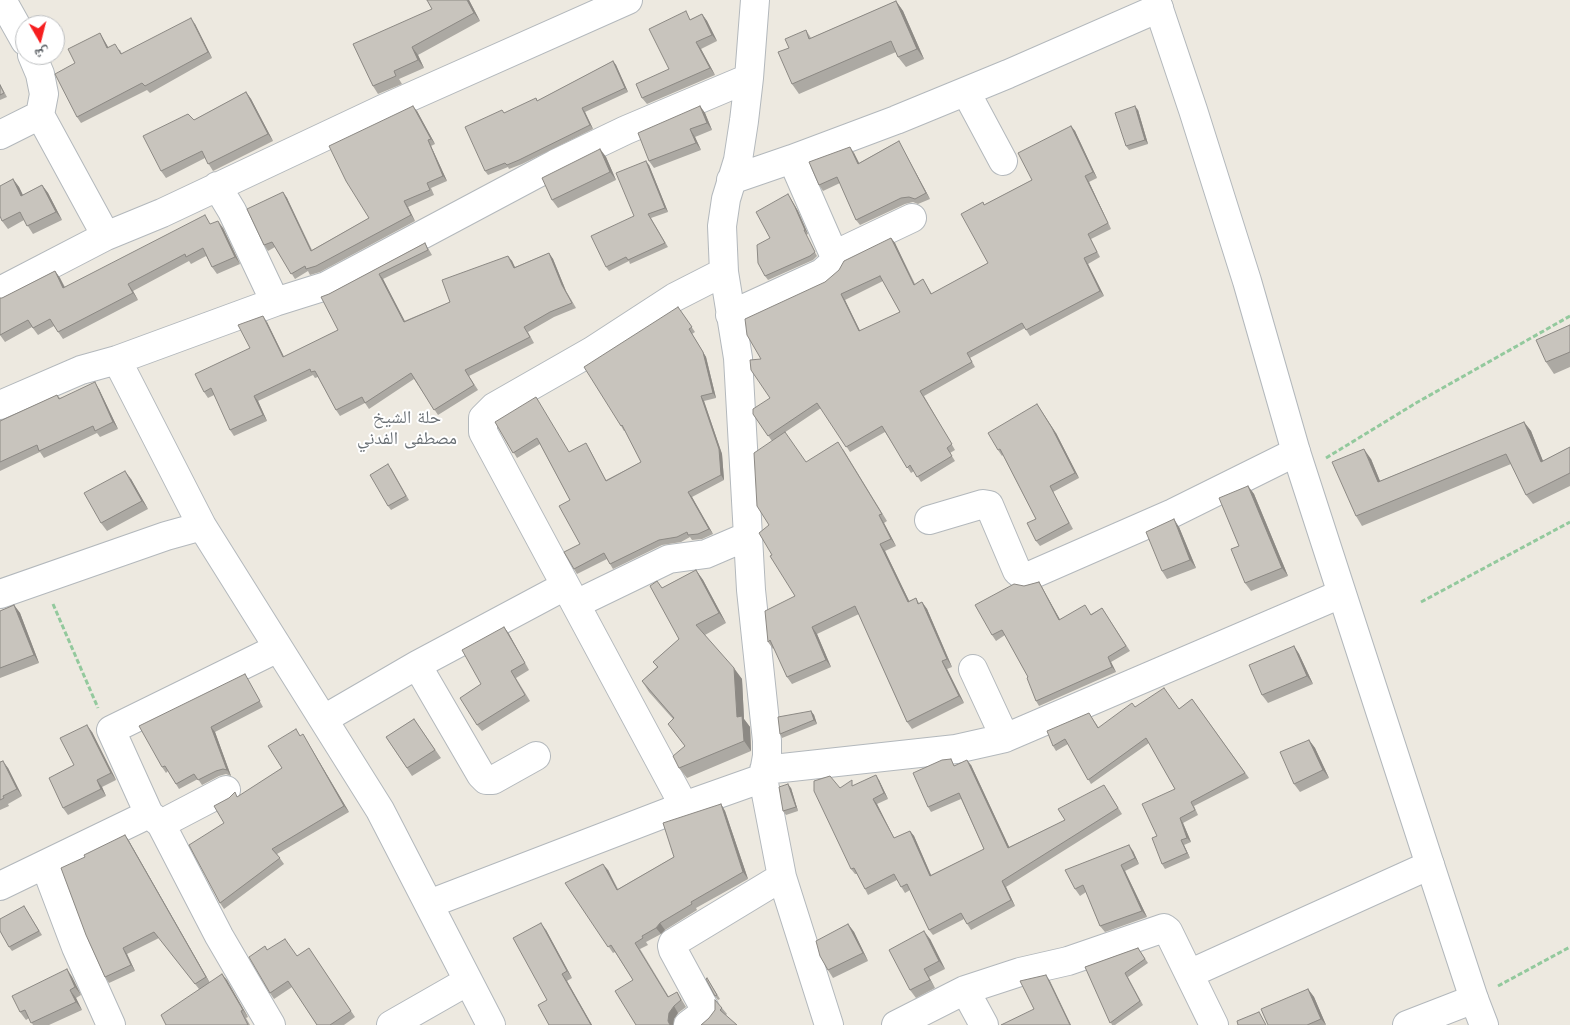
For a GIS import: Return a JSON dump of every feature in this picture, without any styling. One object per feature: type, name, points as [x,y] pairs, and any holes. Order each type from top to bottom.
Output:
[{"type":"street","points":[[2,0],[15,23]]},
{"type":"street","points":[[0,291],[106,236],[162,213],[383,109],[628,0]]},
{"type":"street","points":[[755,0],[749,78],[738,160],[726,199],[722,226],[724,272],[738,358],[750,590],[767,741],[767,756],[763,774],[782,877],[829,1025]]},
{"type":"street","points":[[731,180],[792,159],[966,92],[1158,4],[1247,281],[1299,462],[1341,594],[1484,1025]]},
{"type":"street","points":[[36,65],[44,94],[40,115],[106,236]]},
{"type":"street","points":[[0,404],[81,370],[117,360],[275,302],[326,286],[555,164],[626,130],[749,78]]},
{"type":"street","points":[[966,92],[1003,161]]},
{"type":"street","points":[[0,135],[40,115]]},
{"type":"street","points":[[730,316],[822,273],[832,264],[834,255],[792,159]]},
{"type":"street","points":[[217,186],[232,211],[275,302]]},
{"type":"street","points":[[834,255],[912,218]]},
{"type":"street","points":[[684,806],[483,432],[483,418],[494,407],[592,351],[675,297],[724,272]]},
{"type":"street","points":[[117,360],[202,526],[380,810],[491,1025]]},
{"type":"street","points":[[929,520],[984,504],[989,505],[1017,571],[1022,575],[1029,576],[1173,512],[1299,462]]},
{"type":"street","points":[[0,594],[166,536],[202,526]]},
{"type":"street","points":[[324,719],[417,665],[571,595],[669,559],[706,554],[748,536]]},
{"type":"street","points":[[429,904],[763,774],[956,748],[1005,738],[1341,594]]},
{"type":"street","points":[[271,1025],[219,936],[155,819],[111,730],[278,648]]},
{"type":"street","points":[[417,665],[481,776],[486,780],[493,780],[536,756]]},
{"type":"street","points":[[973,669],[1005,738]]},
{"type":"street","points":[[0,886],[45,865],[226,790]]},
{"type":"street","points":[[45,865],[79,955],[111,1025]]},
{"type":"street","points":[[1190,974],[1430,865]]},
{"type":"street","points":[[688,1025],[704,1013],[705,1009],[673,950],[673,943],[782,877]]},
{"type":"street","points":[[896,1025],[965,990],[1020,972],[1084,956],[1164,928],[1168,930],[1214,1025]]},
{"type":"street","points":[[391,1025],[468,981]]},
{"type":"street","points":[[965,990],[984,1025]]},
{"type":"street","points":[[1407,1025],[1474,999]]},
{"type":"path","points":[[1299,462],[1416,403],[1570,316]]},
{"type":"path","points":[[1420,602],[1570,522]]},
{"type":"path","points":[[54,606],[102,716],[111,730]]},
{"type":"path","points":[[1474,999],[1570,948]]},
{"type":"building","points":[[427,0],[467,0],[474,13],[412,47],[418,60],[394,71],[396,76],[373,86],[353,44],[432,9]]},
{"type":"building","points":[[896,1],[917,49],[898,57],[891,41],[792,84],[778,52],[789,48],[785,39],[806,30],[809,39]]},
{"type":"building","points":[[686,11],[690,20],[702,14],[712,35],[696,42],[710,68],[642,98],[636,84],[669,69],[649,29]]},
{"type":"building","points":[[191,18],[208,52],[145,86],[142,83],[77,117],[55,74],[75,63],[68,49],[100,33],[107,48],[115,44],[121,54]]},
{"type":"building","points":[[613,61],[625,88],[582,108],[590,125],[519,160],[485,171],[465,127],[502,110],[504,113],[536,98],[537,101]]},
{"type":"building","points":[[0,85],[4,93],[0,95]]},
{"type":"building","points":[[246,92],[268,134],[208,164],[202,151],[161,171],[143,136],[188,114],[194,120]]},
{"type":"building","points":[[413,106],[431,139],[428,140],[443,176],[427,183],[430,190],[404,201],[411,215],[316,266],[306,269],[305,266],[291,274],[272,242],[264,245],[247,209],[283,192],[311,251],[369,218],[346,181],[329,146]]},
{"type":"building","points":[[700,106],[707,123],[690,129],[696,143],[649,161],[638,133]]},
{"type":"building","points":[[1135,106],[1145,140],[1126,146],[1115,113]]},
{"type":"building","points":[[1071,126],[1093,172],[1085,176],[1108,223],[1088,234],[1097,252],[1084,258],[1100,291],[1026,330],[1022,323],[967,353],[972,362],[920,391],[952,444],[947,448],[952,456],[917,477],[910,465],[907,468],[882,426],[846,447],[817,403],[768,436],[753,414],[753,409],[770,398],[751,370],[750,360],[761,359],[747,335],[745,319],[825,282],[839,270],[844,261],[891,238],[914,285],[923,279],[931,294],[988,263],[961,214],[983,202],[984,205],[1032,180],[1018,153]],"holes":[[[880,276],[900,312],[859,331],[841,294]]]},
{"type":"building","points":[[899,141],[926,193],[915,199],[909,197],[901,198],[856,220],[837,177],[819,185],[809,162],[850,147],[858,164]]},
{"type":"building","points":[[600,149],[610,172],[552,200],[542,178]]},
{"type":"building","points":[[646,161],[665,208],[648,214],[665,243],[628,260],[626,257],[606,267],[591,236],[634,216],[616,173]]},
{"type":"building","points":[[13,179],[21,196],[42,185],[56,212],[27,226],[20,212],[2,221],[0,216],[0,186]]},
{"type":"building","points":[[788,194],[815,252],[765,276],[758,263],[757,245],[770,238],[756,212]]},
{"type":"building","points":[[205,215],[210,224],[218,221],[235,257],[212,267],[203,248],[186,257],[185,254],[128,284],[133,293],[58,332],[50,319],[33,328],[28,320],[0,335],[0,298],[55,271],[63,288]]},
{"type":"building","points":[[425,243],[428,250],[379,274],[404,322],[450,302],[442,280],[508,256],[514,268],[549,253],[562,285],[572,303],[550,312],[524,327],[530,337],[465,370],[474,385],[434,410],[411,373],[365,403],[362,397],[336,410],[315,371],[311,372],[310,369],[254,396],[263,415],[230,430],[211,388],[204,392],[195,374],[250,348],[238,325],[263,316],[283,357],[338,330],[321,297]]},
{"type":"building","points":[[678,307],[692,327],[689,329],[703,352],[713,393],[701,396],[719,449],[721,475],[688,492],[709,529],[698,534],[688,535],[687,532],[677,537],[659,540],[610,564],[604,553],[574,569],[564,552],[580,544],[559,506],[570,500],[537,438],[513,453],[495,422],[536,397],[569,452],[586,443],[606,481],[641,462],[622,425],[584,367]]},
{"type":"building","points":[[1570,325],[1570,352],[1546,362],[1536,340]]},
{"type":"building","points":[[95,382],[113,422],[95,431],[93,426],[39,451],[37,445],[0,462],[0,421],[57,395],[59,399]]},
{"type":"building","points":[[1037,404],[1052,428],[1075,473],[1050,486],[1069,523],[1036,541],[1027,523],[1036,519],[1000,449],[998,450],[988,433]]},
{"type":"building","points":[[1524,422],[1541,462],[1570,447],[1570,473],[1526,495],[1506,454],[1356,516],[1332,462],[1364,449],[1378,482]]},
{"type":"building","points":[[785,432],[806,462],[838,442],[882,514],[879,515],[891,539],[880,544],[908,602],[916,598],[918,604],[922,602],[947,659],[942,661],[959,696],[907,722],[855,606],[812,627],[826,660],[787,677],[770,640],[768,642],[765,611],[795,596],[770,556],[772,555],[759,533],[769,525],[757,506],[754,453]]},
{"type":"building","points":[[388,464],[406,496],[388,506],[370,475]]},
{"type":"building","points":[[125,471],[142,501],[101,523],[84,493]]},
{"type":"building","points":[[1248,486],[1282,568],[1245,583],[1231,549],[1239,546],[1219,498]]},
{"type":"building","points":[[1174,519],[1190,560],[1162,571],[1146,532]]},
{"type":"building","points":[[696,570],[719,613],[696,625],[734,668],[737,717],[742,716],[744,741],[679,768],[673,756],[685,746],[668,724],[674,718],[642,681],[658,667],[653,662],[679,639],[650,586],[657,581],[662,588]]},
{"type":"building","points":[[1039,582],[1059,620],[1085,605],[1091,615],[1102,608],[1126,646],[1108,657],[1112,667],[1036,701],[1028,677],[1002,630],[992,635],[975,605],[1014,584],[1024,586]]},
{"type":"building","points":[[14,605],[34,655],[0,668],[0,611]]},
{"type":"building","points":[[504,627],[525,663],[511,671],[525,695],[477,725],[460,698],[481,684],[462,650]]},
{"type":"building","points":[[1294,646],[1307,676],[1262,695],[1249,665]]},
{"type":"building","points":[[245,674],[260,701],[211,727],[227,770],[216,771],[198,780],[194,774],[176,784],[165,766],[162,767],[139,726]]},
{"type":"building","points":[[1164,688],[1179,709],[1192,699],[1245,773],[1191,802],[1195,810],[1180,818],[1187,838],[1181,840],[1187,853],[1162,864],[1152,838],[1157,836],[1142,804],[1175,789],[1146,738],[1088,780],[1065,739],[1053,746],[1047,731],[1089,713],[1098,728],[1132,703],[1135,707]]},
{"type":"building","points":[[811,711],[814,720],[780,734],[778,717]]},
{"type":"building","points":[[414,719],[435,750],[407,768],[386,737]]},
{"type":"building","points":[[87,725],[111,773],[97,780],[101,789],[63,808],[49,778],[74,765],[60,738]]},
{"type":"building","points":[[296,729],[300,736],[303,734],[344,806],[272,849],[280,858],[220,903],[189,845],[224,823],[214,806],[229,798],[235,792],[237,797],[282,768],[268,746]]},
{"type":"building","points":[[1309,740],[1323,770],[1294,784],[1280,752]]},
{"type":"building","points":[[951,759],[954,766],[967,760],[1008,848],[1065,820],[1058,809],[1104,785],[1118,808],[1002,881],[1011,900],[967,924],[961,913],[929,930],[907,884],[901,887],[894,874],[865,889],[854,868],[851,869],[814,791],[814,781],[830,776],[840,788],[852,780],[852,786],[876,775],[884,793],[873,799],[894,838],[910,831],[930,876],[984,849],[959,793],[928,807],[913,773],[942,760]]},
{"type":"building","points":[[3,761],[17,789],[3,796],[4,798],[0,800],[0,762]]},
{"type":"building","points":[[788,784],[796,807],[783,811],[779,787]]},
{"type":"building","points":[[721,804],[743,872],[691,902],[692,904],[660,923],[635,943],[668,997],[677,992],[681,1000],[669,1013],[668,1021],[670,1025],[636,1025],[615,991],[633,980],[611,945],[608,947],[565,883],[603,864],[617,890],[674,857],[663,823]]},
{"type":"building","points":[[125,835],[206,977],[195,984],[154,932],[123,948],[131,965],[105,977],[86,935],[61,868]]},
{"type":"building","points":[[1129,845],[1135,858],[1121,865],[1142,911],[1100,926],[1083,885],[1075,889],[1065,870]]},
{"type":"building","points":[[24,906],[39,931],[9,947],[0,931],[0,919]]},
{"type":"building","points":[[541,923],[567,971],[562,974],[591,1025],[549,1025],[538,1005],[547,1000],[513,938]]},
{"type":"building","points":[[848,924],[863,953],[828,970],[820,956],[816,941]]},
{"type":"building","points":[[924,931],[939,961],[924,969],[930,980],[910,990],[889,950]]},
{"type":"building","points":[[285,939],[297,956],[309,948],[351,1011],[330,1025],[317,1025],[288,981],[270,993],[249,957],[265,946],[267,950]]},
{"type":"building","points":[[1138,948],[1145,959],[1125,973],[1140,1001],[1110,1023],[1085,967]]},
{"type":"building","points":[[67,969],[75,987],[70,990],[76,1002],[31,1023],[25,1010],[20,1012],[12,996]]},
{"type":"building","points":[[222,974],[243,1010],[241,1011],[248,1025],[166,1025],[161,1015]]},
{"type":"building","points":[[1046,975],[1070,1025],[1001,1025],[1034,1009],[1020,981]]},
{"type":"building","points":[[707,978],[717,995],[715,996]]},
{"type":"building","points":[[1308,989],[1321,1019],[1307,1025],[1268,1025],[1261,1009]]},
{"type":"building","points":[[715,1000],[722,1008],[720,1010],[737,1025],[701,1025],[715,1010]]},
{"type":"building","points":[[1259,1012],[1266,1025],[1238,1025],[1237,1021]]},
{"type":"district","name":"حلة الشيخ مصطفى الفدني","points":[[407,428]]}]
